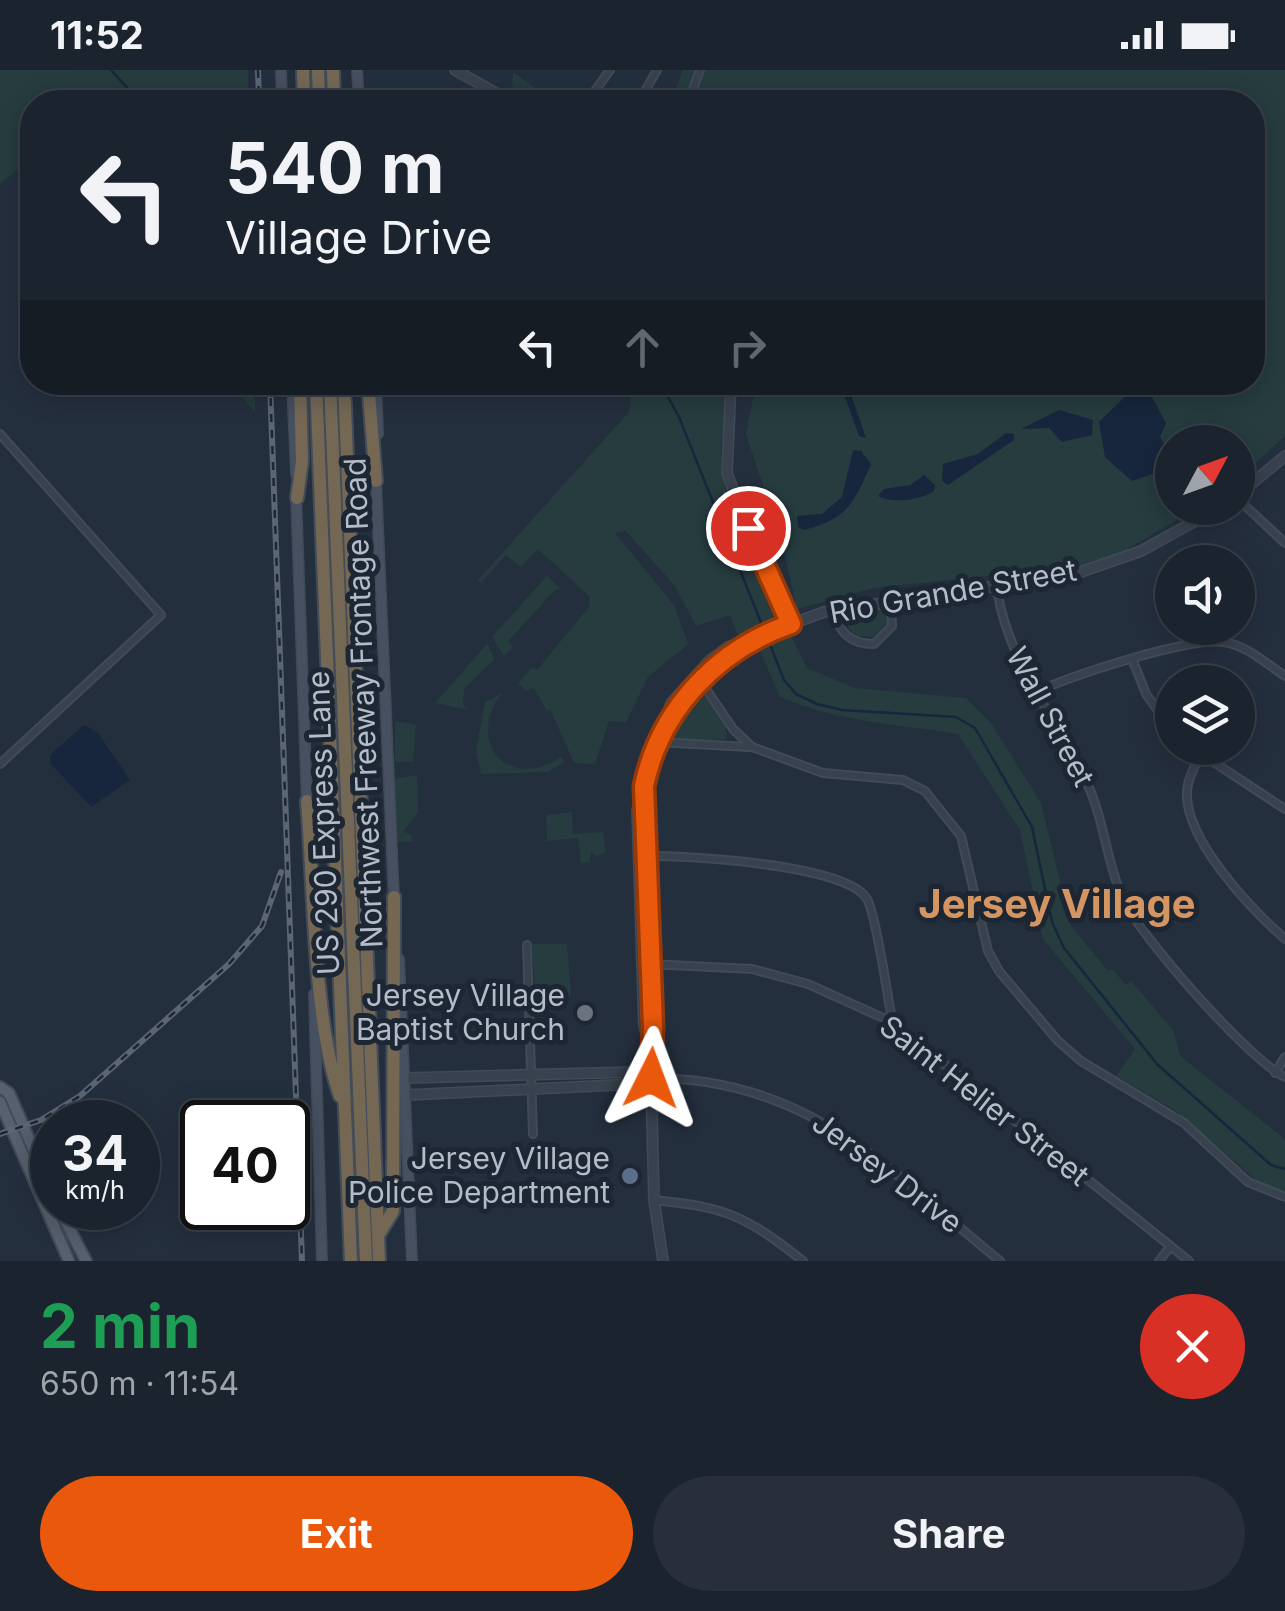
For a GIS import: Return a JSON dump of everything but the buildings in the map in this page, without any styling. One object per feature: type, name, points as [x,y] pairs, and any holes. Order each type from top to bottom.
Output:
[{"type":"highway","points":[[296,498],[302,462],[297,395]]},
{"type":"highway","points":[[317,395],[351,1261]]},
{"type":"highway","name":"US 290 Express Lane","points":[[331,395],[366,1261]]},
{"type":"highway","points":[[345,395],[379,1261]]},
{"type":"highway","points":[[369,395],[376,480]]},
{"type":"highway","points":[[307,801],[333,1076],[346,1111]]},
{"type":"highway","points":[[378,1236],[393,1211],[394,898]]},
{"type":"main road","name":"Northwest Freeway Frontage Road","points":[[376,395],[376,480],[412,1261]]},
{"type":"main road","name":"Northwest Freeway Frontage Road","points":[[296,498],[322,1261]]},
{"type":"main road","points":[[0,1087],[9,1092],[30,1141]]},
{"type":"main road","points":[[0,1102],[70,1261]]},
{"type":"main road","points":[[70,1230],[83,1258]]},
{"type":"street","points":[[455,70],[491,90]]},
{"type":"street","points":[[730,395],[727,474],[791,624]]},
{"type":"street","points":[[0,434],[162,615],[0,764]]},
{"type":"street","points":[[1255,482],[1285,456]]},
{"type":"street","points":[[1255,514],[1285,544]]},
{"type":"street","name":"Rio Grande Street","points":[[663,1261],[654,1200],[650,1049],[644,1026],[647,964],[643,856],[637,810],[666,718],[698,677],[756,636],[833,610],[891,599],[996,589],[1075,574],[1140,551],[1188,525]]},
{"type":"street","name":"Wall Street","points":[[996,589],[1002,622],[1035,693],[1085,778],[1124,901],[1252,1054],[1285,1077]]},
{"type":"street","points":[[833,610],[847,637],[859,644],[874,644],[892,626],[891,599]]},
{"type":"street","points":[[1035,693],[1061,679],[1220,641],[1244,647],[1285,676]]},
{"type":"street","points":[[1133,661],[1155,707]]},
{"type":"street","points":[[698,677],[733,729],[752,747]]},
{"type":"street","points":[[656,741],[752,747],[824,772],[903,780],[925,791],[961,836],[988,951],[999,971],[1058,1041],[1081,1061],[1184,1123],[1248,1182],[1285,1197]]},
{"type":"street","points":[[1197,765],[1187,790],[1190,818],[1240,892],[1285,939]]},
{"type":"street","points":[[1218,765],[1285,810]]},
{"type":"street","points":[[643,856],[731,858],[850,884],[867,898],[892,1022]]},
{"type":"street","points":[[526,945],[534,1134]]},
{"type":"street","name":"Saint Helier Street","points":[[647,964],[752,969],[808,984],[892,1022],[1189,1261]]},
{"type":"street","points":[[1275,1072],[1285,1057]]},
{"type":"street","name":"Jersey Drive","points":[[407,1095],[635,1072],[651,1078],[732,1084],[776,1097],[817,1117],[1000,1261]]},
{"type":"street","name":"Jersey Drive","points":[[406,1078],[532,1083]]},
{"type":"street","points":[[654,1200],[713,1206],[731,1212],[803,1261]]},
{"type":"street","points":[[1158,1261],[1170,1247]]},
{"type":"green space","points":[[0,70],[248,70],[248,90],[20,90],[20,167],[0,184]]},
{"type":"green space","points":[[683,70],[1285,70],[1285,436],[1255,463],[1255,425],[1155,425],[1155,525],[1168,525],[1117,555],[1082,566],[874,588],[797,609],[782,543],[746,434],[754,395],[1265,395],[1265,90],[675,90]]},
{"type":"green space","points":[[513,72],[538,90],[512,90]]},
{"type":"green space","points":[[240,395],[255,395],[255,412]]},
{"type":"green space","points":[[627,395],[726,395],[721,452],[725,485],[782,619],[739,638],[730,615],[696,626],[675,586],[626,531],[615,533],[674,605],[688,644],[648,677],[626,722],[609,721],[595,764],[574,763],[550,709],[547,711],[534,688],[525,691],[518,683],[533,667],[537,670],[589,607],[590,597],[538,549],[521,567],[506,555],[481,583],[478,580],[629,412],[631,401]]},
{"type":"green space","points":[[547,576],[562,590],[556,589],[508,641],[513,647],[504,656],[492,637]]},
{"type":"green space","points":[[886,607],[887,623],[873,637],[856,636],[843,621],[847,611]]},
{"type":"green space","points":[[789,631],[807,668],[855,688],[966,698],[991,723],[1041,803],[1071,926],[1108,971],[1112,969],[1126,985],[1131,981],[1174,1031],[1180,1056],[1285,1139],[1285,1192],[1262,1185],[1176,1111],[1116,1076],[1135,1049],[1043,939],[1020,830],[958,734],[845,717],[780,697],[757,644]]},
{"type":"green space","points":[[487,644],[495,659],[464,689],[463,705],[469,710],[435,703]]},
{"type":"green space","points":[[696,692],[708,698],[718,711],[726,739],[676,741],[670,737],[676,716]]},
{"type":"green space","points":[[502,693],[488,729],[498,757],[510,766],[525,769],[561,757],[564,762],[548,772],[481,774],[476,750],[485,702]]},
{"type":"green space","points":[[395,721],[416,725],[413,762],[395,762]]},
{"type":"green space","points":[[417,775],[418,813],[403,831],[411,835],[413,842],[397,842],[393,779]]},
{"type":"green space","points":[[572,812],[573,834],[603,832],[606,853],[596,856],[591,851],[590,862],[581,863],[578,838],[547,841],[546,815]]},
{"type":"green space","points":[[532,944],[567,944],[571,996],[536,1001]]},
{"type":"water","points":[[844,395],[851,395],[866,438],[859,436]]},
{"type":"water","points":[[1127,395],[1151,395],[1166,423],[1155,425],[1155,473],[1132,481],[1105,457],[1099,422]]},
{"type":"water","points":[[1059,410],[1093,420],[1092,435],[1062,442],[1049,428],[1021,429]]},
{"type":"water","points":[[1006,433],[1014,434],[1014,440],[948,485],[942,481],[943,464],[978,454]]},
{"type":"water","points":[[853,450],[861,451],[871,464],[848,508],[819,525],[804,530],[798,527],[797,516],[822,514],[842,497]]},
{"type":"water","points":[[924,475],[935,485],[928,494],[898,500],[878,496],[884,489],[910,485]]},
{"type":"water","points":[[84,725],[98,733],[130,780],[91,807],[50,763],[50,755]]},
{"type":"waterway","points":[[111,70],[129,90]]},
{"type":"waterway","points":[[667,395],[764,630]]},
{"type":"waterway","points":[[767,637],[784,680],[796,694],[817,704],[842,710],[956,717],[975,728],[1032,827],[1052,922],[1064,948],[1157,1064],[1271,1165],[1285,1169]]},
{"type":"railway","points":[[258,70],[259,90]]},
{"type":"railway","points":[[270,395],[302,1261]]},
{"type":"railway","points":[[0,1134],[41,1120],[80,1096],[229,964],[262,926],[281,872]]},
{"type":"place","name":"Jersey Village Baptist Church","points":[[585,1013]]},
{"type":"place","name":"Jersey Village Police Department","points":[[630,1176]]},
{"type":"district","name":"Jersey Village","points":[[1057,904]]},
{"type":"route","points":[[651,1078],[653,1026],[644,786],[648,762],[666,718],[701,681],[739,645],[791,624],[748,528]]}]
